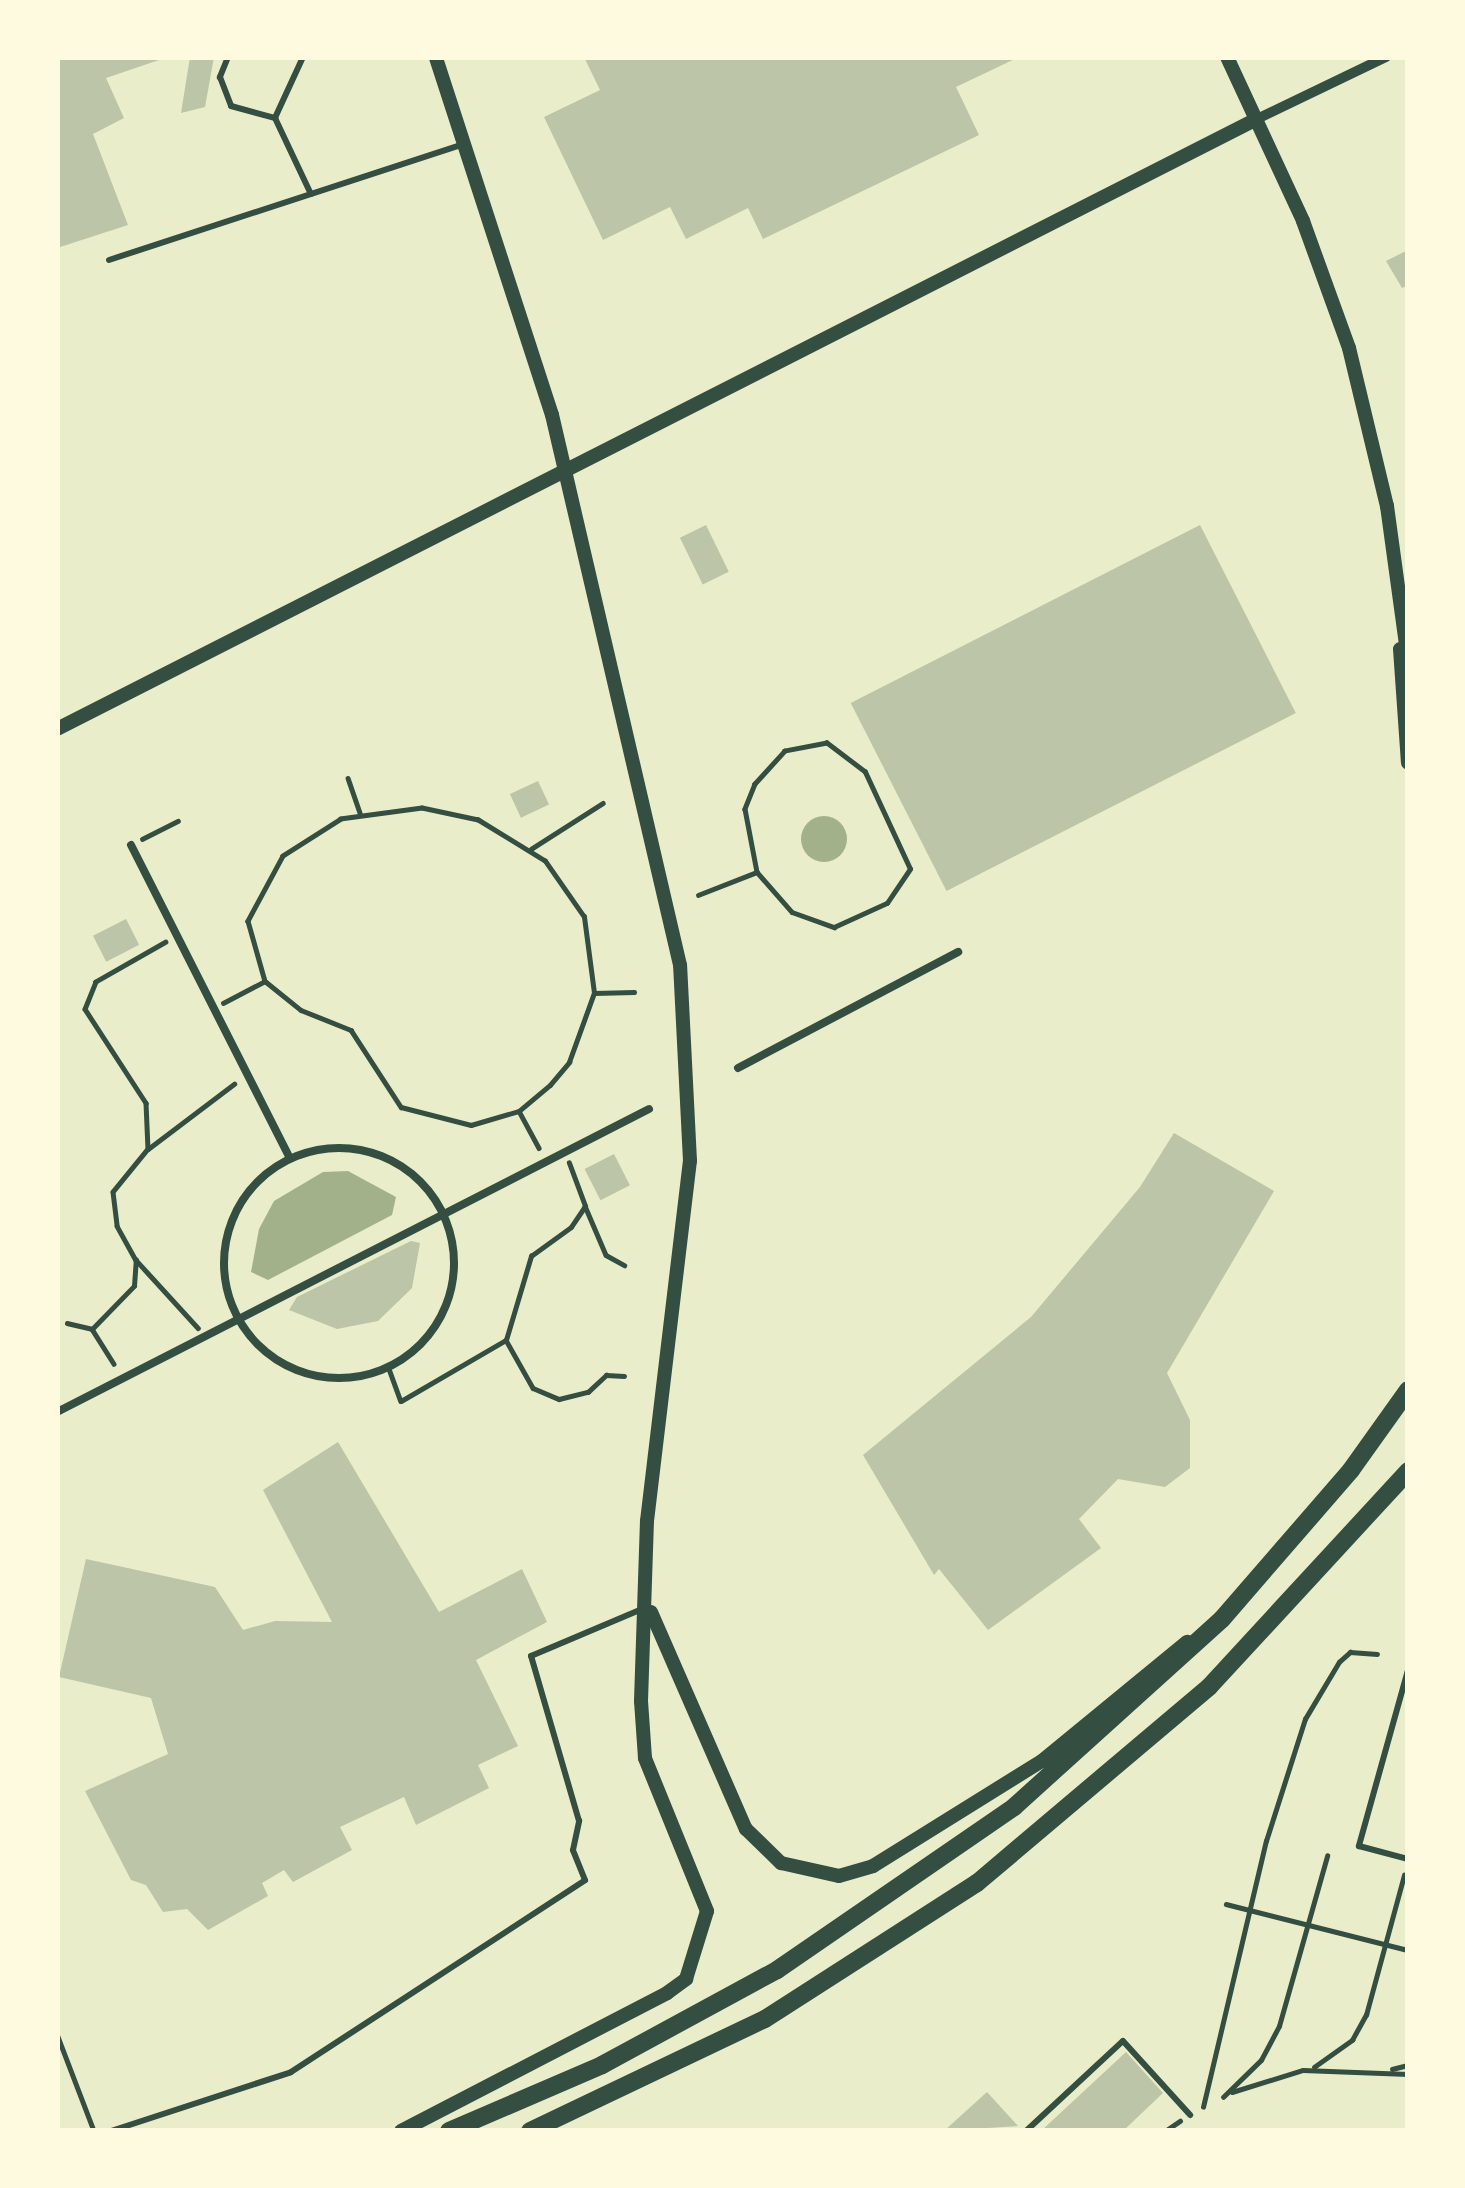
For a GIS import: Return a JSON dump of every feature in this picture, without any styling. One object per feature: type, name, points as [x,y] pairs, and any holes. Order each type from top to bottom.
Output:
[{"type":"highway","points":[[449,2131],[698,2015],[909,1884],[1097,1740],[1222,1619],[1352,1470],[1408,1390]]},
{"type":"highway","points":[[530,2131],[765,2019],[977,1882],[1209,1688],[1408,1471]]},
{"type":"street","points":[[401,2131],[667,1994],[692,1968],[704,1932],[703,1892],[645,1758],[650,1607],[647,1521],[690,1161],[685,1011],[670,904],[563,472],[436,57]]},
{"type":"street","points":[[1228,57],[1349,348],[1402,566],[1399,720],[1408,764]]},
{"type":"street","points":[[57,729],[1257,118],[1386,57]]},
{"type":"street","points":[[1400,620],[1408,659]]},
{"type":"street","points":[[131,845],[290,1158]]},
{"type":"street","points":[[738,1067],[958,952]]},
{"type":"street","points":[[57,1412],[649,1109]]},
{"type":"street","points":[[316,1150],[377,1154],[421,1182],[444,1212],[454,1243],[448,1302],[423,1339],[388,1366],[330,1378],[301,1372],[278,1361],[236,1318],[226,1291],[232,1216],[245,1194],[290,1158],[316,1150]]},
{"type":"street","points":[[650,1607],[746,1829],[781,1863],[838,1876],[873,1866],[1042,1762],[1222,1619]]},
{"type":"lane","points":[[228,57],[220,77],[231,106],[275,118],[311,194]]},
{"type":"lane","points":[[275,118],[303,57]]},
{"type":"lane","points":[[109,260],[463,144]]},
{"type":"lane","points":[[111,2131],[291,2072],[585,1880],[572,1850],[579,1821],[531,1657],[650,1607]]},
{"type":"lane","points":[[1408,1668],[1359,1846],[1408,1859]]},
{"type":"lane","points":[[1026,2131],[1124,2041],[1190,2115]]},
{"type":"path","points":[[827,743],[865,772],[910,869],[887,903],[834,927],[793,912],[758,872],[745,809],[755,784],[785,751],[827,743]]},
{"type":"path","points":[[348,778],[360,813]]},
{"type":"path","points":[[531,848],[603,803]]},
{"type":"path","points":[[450,811],[531,848],[584,917],[594,994],[568,1062],[519,1111],[471,1125],[413,1113],[387,1095],[351,1030],[301,1010],[265,981],[248,921],[268,876],[302,840],[360,813],[450,811]]},
{"type":"path","points":[[131,845],[178,821]]},
{"type":"path","points":[[698,895],[758,872]]},
{"type":"path","points":[[148,1149],[143,1090],[85,1009],[106,974],[177,937]]},
{"type":"path","points":[[213,1008],[265,981]]},
{"type":"path","points":[[594,994],[634,992]]},
{"type":"path","points":[[203,1338],[187,1308],[136,1260],[117,1226],[113,1192],[148,1149],[247,1076]]},
{"type":"path","points":[[519,1111],[545,1161]]},
{"type":"path","points":[[564,1152],[606,1255],[624,1265]]},
{"type":"path","points":[[388,1366],[401,1401],[506,1340],[531,1256],[571,1227],[585,1205]]},
{"type":"path","points":[[92,1330],[134,1286],[136,1260]]},
{"type":"path","points":[[67,1323],[92,1330],[124,1379]]},
{"type":"path","points":[[506,1340],[533,1388],[560,1399],[588,1392],[606,1375],[624,1376]]},
{"type":"path","points":[[1203,2107],[1249,1910],[1305,1719],[1350,1652],[1377,1654]]},
{"type":"path","points":[[1223,2097],[1274,2038],[1327,1856]]},
{"type":"path","points":[[1165,2131],[1223,2097],[1303,2070],[1352,2040],[1404,1875]]},
{"type":"path","points":[[1226,1904],[1408,1950]]},
{"type":"path","points":[[57,2034],[94,2131]]},
{"type":"path","points":[[1387,2070],[1408,2065]]},
{"type":"path","points":[[1303,2070],[1408,2074]]},
{"type":"shaded area","points":[[824,816],[840,823],[847,839],[840,855],[824,862],[808,855],[801,839],[808,823]]},
{"type":"shaded area","points":[[348,1171],[396,1197],[392,1215],[268,1280],[251,1272],[259,1229],[274,1201],[323,1172]]},
{"type":"building","points":[[57,57],[165,58],[106,78],[124,118],[93,134],[128,225],[57,248]]},
{"type":"building","points":[[190,57],[214,57],[205,107],[181,113]]},
{"type":"building","points":[[584,57],[1019,57],[956,87],[979,135],[763,239],[748,208],[686,239],[670,207],[603,240],[544,117],[600,90]]},
{"type":"building","points":[[1408,250],[1408,285],[1402,288],[1386,261]]},
{"type":"building","points":[[706,525],[729,572],[703,584],[680,538]]},
{"type":"building","points":[[1200,525],[1296,713],[947,891],[851,703]]},
{"type":"building","points":[[538,781],[549,805],[521,818],[510,794]]},
{"type":"building","points":[[126,919],[139,945],[106,962],[93,936]]},
{"type":"building","points":[[1174,1133],[1274,1191],[1167,1373],[1190,1420],[1190,1468],[1165,1487],[1118,1479],[1079,1519],[1101,1548],[988,1630],[939,1569],[934,1575],[863,1455],[1031,1317],[1140,1187]]},
{"type":"building","points":[[614,1154],[630,1185],[600,1200],[585,1169]]},
{"type":"building","points":[[411,1241],[420,1243],[412,1288],[378,1321],[337,1329],[289,1310],[297,1297]]},
{"type":"building","points":[[338,1442],[439,1612],[522,1569],[547,1622],[476,1660],[518,1746],[478,1765],[489,1788],[416,1825],[404,1797],[340,1827],[352,1850],[293,1882],[284,1870],[262,1883],[268,1896],[208,1930],[187,1909],[163,1912],[146,1885],[131,1880],[85,1791],[168,1754],[151,1698],[59,1677],[86,1559],[215,1587],[243,1630],[275,1621],[332,1622],[263,1490]]},
{"type":"building","points":[[1126,2052],[1163,2093],[1123,2131],[1041,2131]]},
{"type":"building","points":[[987,2092],[1018,2126],[944,2131]]}]
